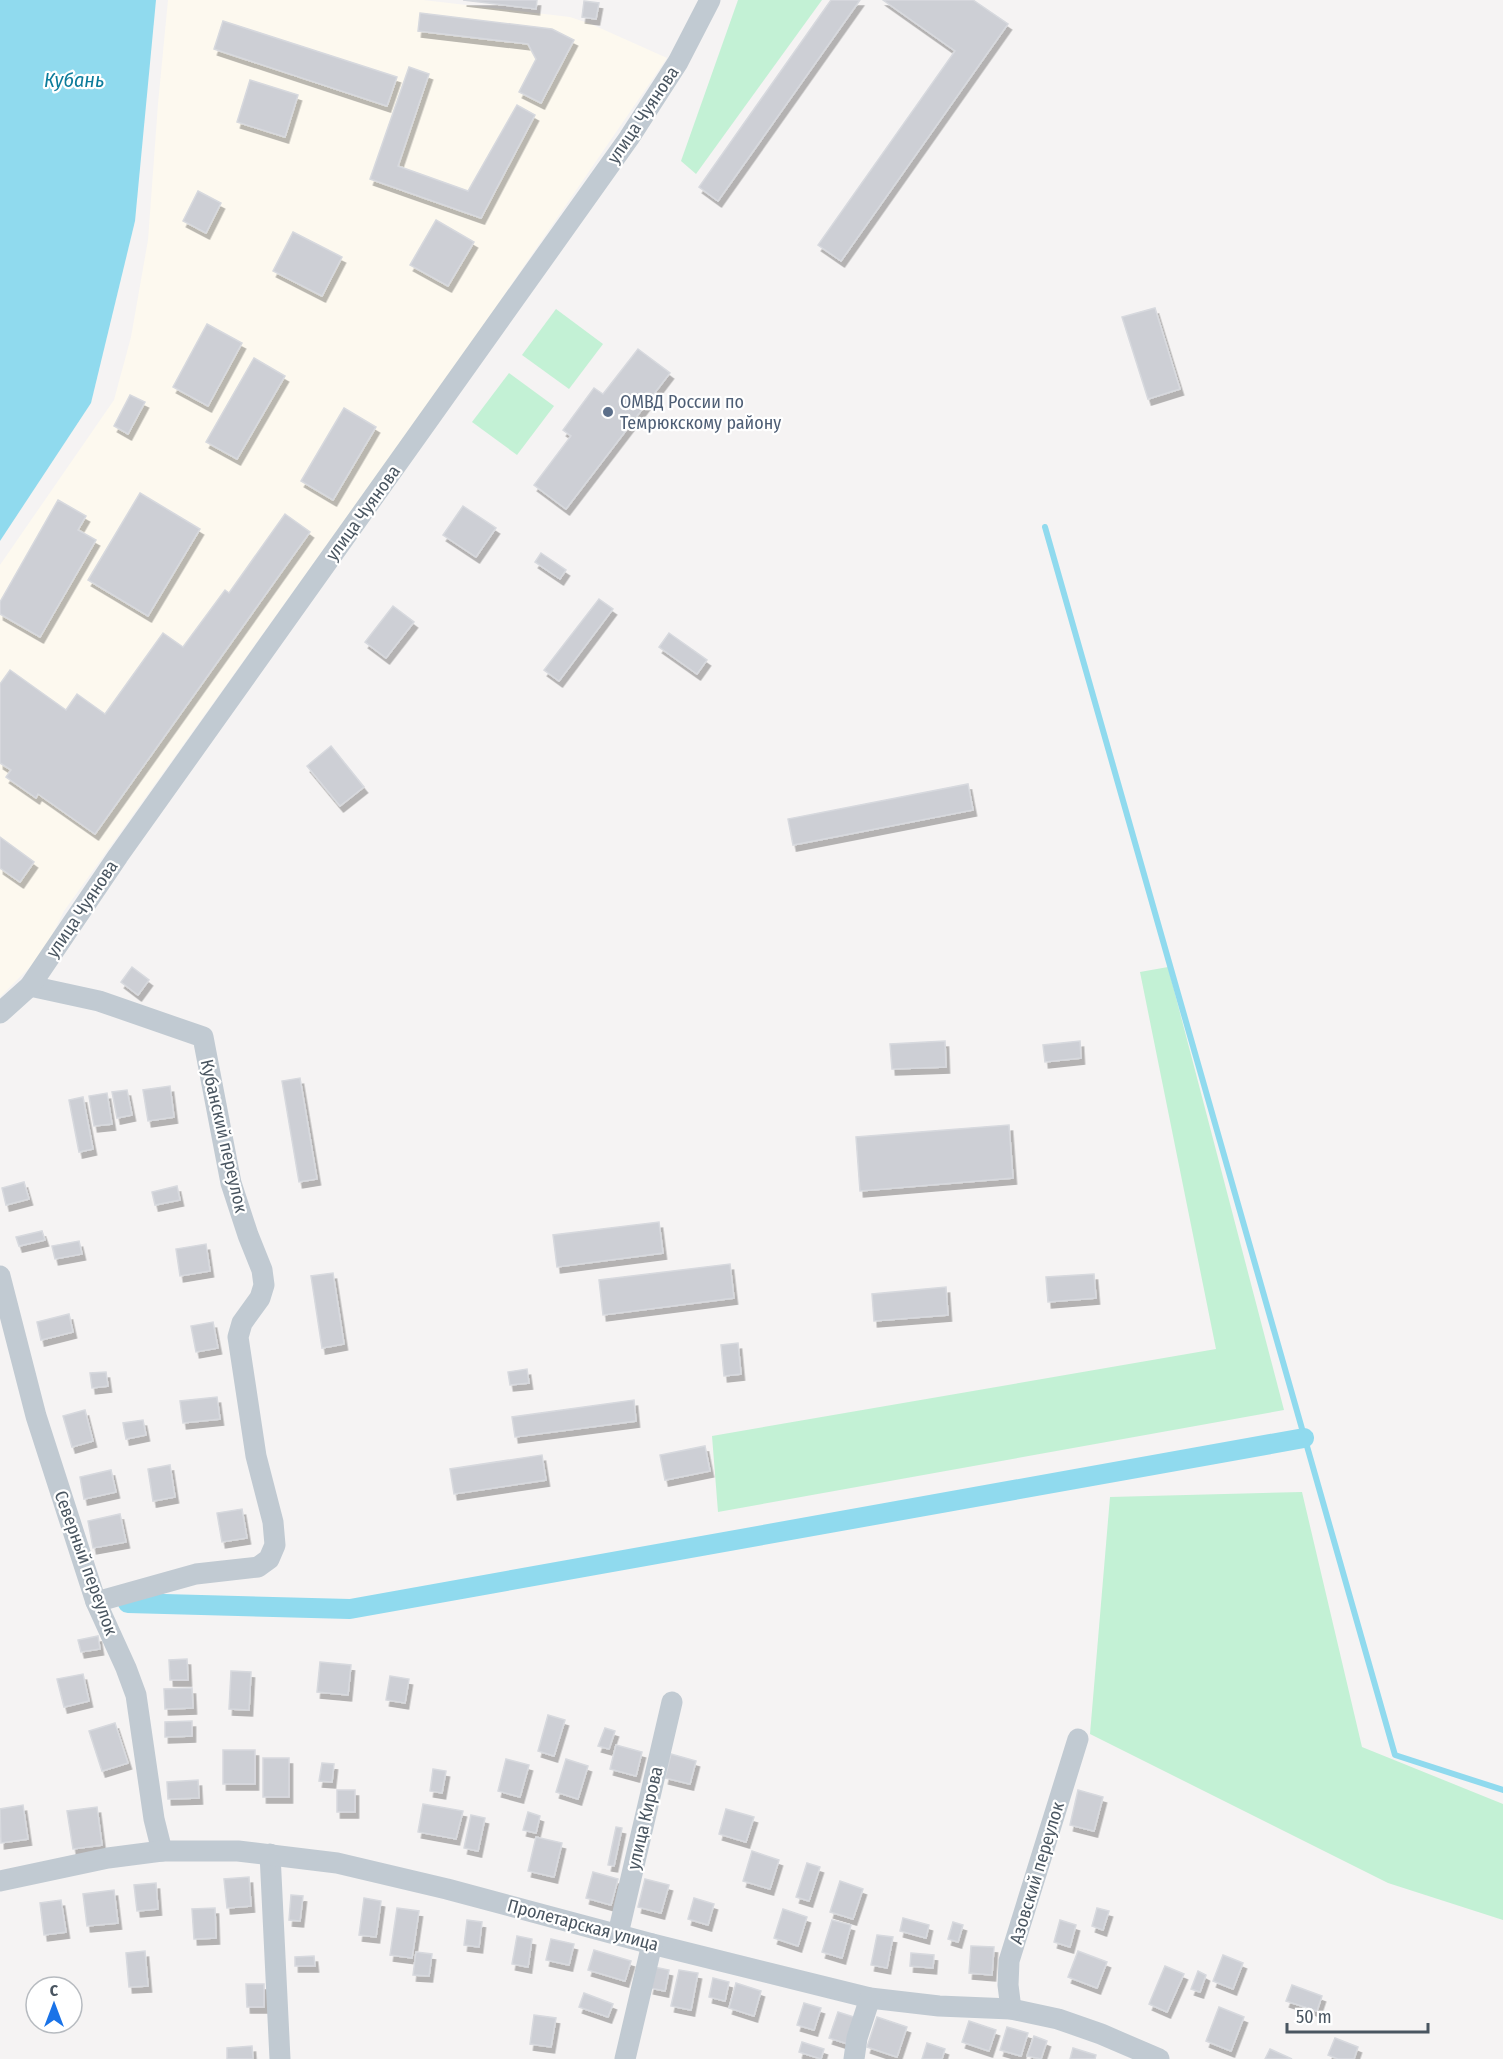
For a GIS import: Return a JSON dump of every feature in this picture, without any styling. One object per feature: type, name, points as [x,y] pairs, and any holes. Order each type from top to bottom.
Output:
[{"type":"street","name":"улица Чуянова","points":[[0,1013],[30,986],[118,856],[629,138],[678,62],[710,0]]},
{"type":"street","name":"Кубанский переулок","points":[[30,986],[99,1000],[203,1037],[231,1183],[262,1270],[264,1285],[260,1298],[242,1323],[238,1338],[256,1456],[273,1522],[275,1545],[269,1559],[258,1567],[196,1574],[96,1602]]},
{"type":"street","name":"Северный переулок","points":[[0,1276],[36,1416],[96,1602],[136,1695],[154,1819],[162,1851]]},
{"type":"street","name":"улица Кирова","points":[[618,1934],[672,1702]]},
{"type":"street","name":"Азовский переулок","points":[[1011,2009],[1008,1985],[1010,1961],[1078,1739]]},
{"type":"street","name":"Пролетарская улица","points":[[0,1881],[108,1858],[162,1851],[238,1851],[337,1863],[447,1889],[652,1944],[870,1998],[939,2006],[1011,2009],[1058,2019],[1101,2034],[1159,2059]]},
{"type":"street","points":[[270,1854],[280,2059]]},
{"type":"street","points":[[625,2059],[652,1944]]},
{"type":"street","points":[[854,2059],[857,2038],[870,1998]]},
{"type":"shaded area","points":[[168,0],[423,0],[570,17],[667,58],[467,349],[64,911],[42,955],[0,997],[0,565],[114,400],[131,337],[148,240]]},
{"type":"green space","points":[[738,0],[822,0],[696,174],[681,161]]},
{"type":"green space","points":[[556,309],[603,344],[569,389],[522,355]]},
{"type":"green space","points":[[509,373],[554,406],[517,455],[472,422]]},
{"type":"green space","points":[[1168,967],[1284,1410],[718,1512],[712,1436],[1216,1349],[1140,972]]},
{"type":"green space","points":[[1302,1492],[1362,1747],[1503,1804],[1503,1920],[1388,1883],[1090,1734],[1110,1497]]},
{"type":"water","name":"Кубань","points":[[0,0],[156,0],[135,221],[91,403],[0,541]]},
{"type":"building","points":[[463,0],[537,0],[536,9]]},
{"type":"building","points":[[831,0],[860,0],[718,201],[699,187]]},
{"type":"building","points":[[883,0],[973,0],[1008,24],[841,261],[818,245],[955,51]]},
{"type":"building","points":[[584,1],[599,3],[596,19],[582,17]]},
{"type":"building","points":[[420,13],[552,29],[574,40],[541,103],[519,92],[536,59],[528,44],[418,31]]},
{"type":"building","points":[[223,21],[397,77],[387,106],[214,49]]},
{"type":"building","points":[[409,67],[429,74],[398,166],[468,191],[517,105],[535,115],[481,218],[370,179]]},
{"type":"building","points":[[250,80],[298,95],[285,137],[237,122]]},
{"type":"building","points":[[198,191],[221,203],[206,233],[183,221]]},
{"type":"building","points":[[436,220],[474,242],[448,286],[410,265]]},
{"type":"building","points":[[293,232],[342,257],[322,296],[273,271]]},
{"type":"building","points":[[1155,308],[1180,389],[1148,399],[1122,317]]},
{"type":"building","points":[[207,324],[242,343],[208,406],[173,387]]},
{"type":"building","name":"ОМВД России по Темрюкскому району","points":[[638,349],[670,373],[566,509],[534,485],[571,436],[563,430],[594,388],[603,394]]},
{"type":"building","points":[[254,358],[285,376],[237,459],[206,442]]},
{"type":"building","points":[[130,395],[145,402],[128,434],[114,426]]},
{"type":"building","points":[[344,408],[376,427],[333,500],[301,481]]},
{"type":"building","points":[[140,493],[200,529],[148,616],[88,580]]},
{"type":"building","points":[[58,500],[86,516],[78,530],[96,540],[40,637],[0,614],[0,602]]},
{"type":"building","points":[[463,506],[496,528],[476,557],[443,535]]},
{"type":"building","points":[[285,514],[310,532],[95,834],[38,794],[36,798],[6,777],[11,770],[0,763],[0,684],[10,670],[66,710],[77,694],[105,714],[163,633],[183,647],[225,590],[229,593]]},
{"type":"building","points":[[541,553],[566,570],[560,579],[535,562]]},
{"type":"building","points":[[599,599],[613,609],[559,681],[544,670]]},
{"type":"building","points":[[393,606],[414,622],[386,658],[365,642]]},
{"type":"building","points":[[669,633],[707,660],[697,674],[659,647]]},
{"type":"building","points":[[331,746],[364,787],[340,806],[307,766]]},
{"type":"building","points":[[968,784],[973,810],[793,845],[788,819]]},
{"type":"building","points":[[0,837],[34,862],[20,882],[0,868]]},
{"type":"building","points":[[132,967],[149,980],[138,995],[121,982]]},
{"type":"building","points":[[945,1041],[946,1067],[892,1069],[890,1044]]},
{"type":"building","points":[[1080,1041],[1081,1058],[1045,1062],[1043,1045]]},
{"type":"building","points":[[300,1078],[317,1179],[299,1182],[282,1081]]},
{"type":"building","points":[[170,1086],[174,1117],[148,1121],[143,1090]]},
{"type":"building","points":[[127,1090],[132,1115],[117,1118],[112,1092]]},
{"type":"building","points":[[107,1093],[112,1124],[94,1126],[89,1096]]},
{"type":"building","points":[[83,1097],[93,1149],[79,1152],[69,1100]]},
{"type":"building","points":[[1009,1125],[1013,1178],[860,1191],[856,1137]]},
{"type":"building","points":[[24,1182],[29,1199],[6,1205],[2,1188]]},
{"type":"building","points":[[177,1186],[180,1200],[155,1205],[152,1192]]},
{"type":"building","points":[[659,1222],[663,1253],[557,1267],[553,1235]]},
{"type":"building","points":[[42,1231],[45,1240],[19,1246],[16,1237]]},
{"type":"building","points":[[79,1241],[82,1254],[55,1259],[52,1246]]},
{"type":"building","points":[[206,1244],[210,1271],[180,1276],[176,1249]]},
{"type":"building","points":[[730,1264],[734,1298],[603,1315],[599,1280]]},
{"type":"building","points":[[333,1273],[344,1344],[322,1348],[311,1276]]},
{"type":"building","points":[[1094,1274],[1096,1298],[1048,1302],[1046,1277]]},
{"type":"building","points":[[946,1287],[948,1315],[874,1321],[872,1294]]},
{"type":"building","points":[[69,1314],[73,1332],[41,1340],[37,1322]]},
{"type":"building","points":[[213,1322],[218,1348],[196,1352],[191,1326]]},
{"type":"building","points":[[738,1343],[741,1374],[724,1376],[721,1345]]},
{"type":"building","points":[[527,1369],[529,1383],[510,1385],[508,1372]]},
{"type":"building","points":[[106,1372],[108,1386],[92,1388],[90,1373]]},
{"type":"building","points":[[217,1397],[220,1419],[183,1423],[180,1401]]},
{"type":"building","points":[[634,1400],[636,1421],[515,1437],[512,1417]]},
{"type":"building","points":[[85,1410],[93,1441],[72,1447],[63,1416]]},
{"type":"building","points":[[143,1420],[146,1435],[126,1439],[123,1423]]},
{"type":"building","points":[[705,1446],[710,1471],[665,1480],[660,1455]]},
{"type":"building","points":[[542,1455],[546,1480],[454,1494],[450,1469]]},
{"type":"building","points":[[170,1465],[175,1497],[153,1501],[148,1469]]},
{"type":"building","points":[[111,1470],[116,1492],[84,1499],[80,1477]]},
{"type":"building","points":[[242,1509],[247,1538],[222,1542],[217,1513]]},
{"type":"building","points":[[120,1514],[126,1542],[93,1548],[88,1521]]},
{"type":"building","points":[[98,1636],[100,1649],[81,1652],[78,1640]]},
{"type":"building","points":[[187,1659],[188,1680],[170,1680],[169,1660]]},
{"type":"building","points":[[320,1662],[351,1665],[348,1695],[317,1692]]},
{"type":"building","points":[[231,1671],[251,1672],[249,1710],[229,1709]]},
{"type":"building","points":[[83,1674],[89,1701],[64,1707],[57,1679]]},
{"type":"building","points":[[390,1676],[409,1679],[405,1703],[386,1700]]},
{"type":"building","points":[[192,1688],[193,1708],[165,1709],[164,1689]]},
{"type":"building","points":[[548,1715],[565,1720],[554,1756],[538,1751]]},
{"type":"building","points":[[192,1721],[192,1736],[165,1737],[165,1722]]},
{"type":"building","points":[[115,1723],[128,1763],[102,1771],[89,1731]]},
{"type":"building","points":[[605,1728],[615,1731],[609,1749],[598,1746]]},
{"type":"building","points":[[616,1745],[642,1752],[636,1776],[610,1769]]},
{"type":"building","points":[[223,1750],[255,1750],[255,1784],[223,1784]]},
{"type":"building","points":[[671,1754],[696,1761],[690,1784],[665,1778]]},
{"type":"building","points":[[263,1758],[289,1758],[289,1797],[263,1797]]},
{"type":"building","points":[[506,1759],[529,1765],[520,1797],[498,1791]]},
{"type":"building","points":[[566,1759],[588,1766],[578,1799],[556,1792]]},
{"type":"building","points":[[322,1763],[334,1764],[332,1782],[319,1781]]},
{"type":"building","points":[[433,1769],[446,1771],[442,1793],[430,1791]]},
{"type":"building","points":[[198,1780],[199,1798],[168,1799],[167,1782]]},
{"type":"building","points":[[337,1790],[355,1790],[355,1812],[337,1812]]},
{"type":"building","points":[[1078,1790],[1103,1797],[1094,1831],[1070,1825]]},
{"type":"building","points":[[423,1804],[463,1811],[456,1839],[418,1832]]},
{"type":"building","points":[[23,1805],[28,1839],[1,1843],[0,1809]]},
{"type":"building","points":[[97,1807],[102,1845],[73,1849],[67,1811]]},
{"type":"building","points":[[726,1809],[754,1817],[746,1842],[719,1834]]},
{"type":"building","points":[[528,1812],[540,1816],[536,1833],[523,1830]]},
{"type":"building","points":[[471,1815],[485,1818],[478,1851],[464,1848]]},
{"type":"building","points":[[616,1827],[622,1828],[614,1866],[608,1865]]},
{"type":"building","points":[[536,1837],[562,1843],[554,1877],[528,1871]]},
{"type":"building","points":[[752,1851],[779,1860],[770,1889],[743,1881]]},
{"type":"building","points":[[807,1863],[820,1867],[809,1901],[796,1897]]},
{"type":"building","points":[[593,1872],[618,1879],[611,1905],[586,1898]]},
{"type":"building","points":[[249,1877],[251,1906],[227,1908],[224,1879]]},
{"type":"building","points":[[645,1879],[669,1885],[661,1913],[638,1907]]},
{"type":"building","points":[[840,1881],[863,1889],[853,1919],[830,1912]]},
{"type":"building","points":[[156,1883],[158,1909],[137,1911],[134,1885]]},
{"type":"building","points":[[114,1890],[118,1923],[87,1926],[83,1894]]},
{"type":"building","points":[[291,1895],[303,1896],[300,1921],[289,1920]]},
{"type":"building","points":[[364,1898],[381,1901],[376,1937],[359,1935]]},
{"type":"building","points":[[694,1898],[714,1904],[708,1925],[688,1919]]},
{"type":"building","points":[[61,1900],[66,1932],[44,1935],[40,1903]]},
{"type":"building","points":[[215,1908],[216,1938],[194,1939],[192,1909]]},
{"type":"building","points":[[397,1908],[419,1911],[412,1958],[390,1955]]},
{"type":"building","points":[[1097,1908],[1109,1911],[1103,1930],[1092,1926]]},
{"type":"building","points":[[783,1909],[807,1917],[798,1946],[774,1938]]},
{"type":"building","points":[[903,1918],[929,1925],[926,1938],[900,1931]]},
{"type":"building","points":[[467,1920],[482,1922],[479,1947],[464,1945]]},
{"type":"building","points":[[832,1920],[851,1925],[842,1958],[822,1952]]},
{"type":"building","points":[[1060,1920],[1076,1925],[1070,1947],[1054,1942]]},
{"type":"building","points":[[953,1922],[963,1925],[958,1942],[948,1939]]},
{"type":"building","points":[[877,1935],[893,1937],[887,1968],[871,1965]]},
{"type":"building","points":[[517,1936],[532,1939],[528,1967],[512,1964]]},
{"type":"building","points":[[551,1939],[574,1944],[569,1965],[546,1960]]},
{"type":"building","points":[[971,1946],[994,1947],[992,1975],[969,1973]]},
{"type":"building","points":[[594,1950],[631,1961],[625,1981],[588,1970]]},
{"type":"building","points":[[145,1951],[148,1986],[129,1987],[126,1953]]},
{"type":"building","points":[[1078,1951],[1107,1962],[1097,1988],[1068,1977]]},
{"type":"building","points":[[416,1952],[432,1954],[429,1976],[413,1975]]},
{"type":"building","points":[[911,1953],[934,1955],[933,1968],[910,1966]]},
{"type":"building","points":[[1223,1955],[1243,1963],[1233,1989],[1213,1981]]},
{"type":"building","points":[[314,1956],[315,1966],[295,1966],[295,1957]]},
{"type":"building","points":[[1165,1966],[1184,1974],[1167,2012],[1149,2004]]},
{"type":"building","points":[[654,1967],[669,1970],[665,1991],[650,1988]]},
{"type":"building","points":[[679,1970],[698,1973],[691,2010],[671,2006]]},
{"type":"building","points":[[1198,1971],[1206,1975],[1200,1992],[1191,1989]]},
{"type":"building","points":[[713,1978],[729,1982],[725,2001],[709,1997]]},
{"type":"building","points":[[736,1983],[761,1991],[754,2016],[729,2008]]},
{"type":"building","points":[[246,1984],[264,1984],[264,2007],[247,2007]]},
{"type":"building","points":[[1292,1985],[1322,1996],[1317,2011],[1286,2001]]},
{"type":"building","points":[[584,1993],[613,2004],[608,2017],[579,2007]]},
{"type":"building","points":[[804,2003],[821,2008],[814,2030],[797,2025]]},
{"type":"building","points":[[1219,2007],[1244,2017],[1231,2051],[1206,2041]]},
{"type":"building","points":[[838,2012],[857,2018],[848,2044],[829,2038]]},
{"type":"building","points":[[534,2015],[556,2018],[551,2047],[530,2044]]},
{"type":"building","points":[[877,2017],[907,2027],[897,2057],[867,2047]]},
{"type":"building","points":[[969,2021],[996,2030],[989,2051],[962,2042]]},
{"type":"building","points":[[1007,2027],[1028,2033],[1021,2056],[1000,2050]]},
{"type":"building","points":[[1034,2036],[1047,2041],[1041,2059],[1027,2056]]},
{"type":"building","points":[[1335,2038],[1358,2047],[1354,2059],[1338,2059],[1328,2055]]},
{"type":"building","points":[[802,2042],[824,2049],[821,2059],[799,2052]]},
{"type":"building","points":[[927,2043],[945,2049],[942,2059],[922,2059]]},
{"type":"building","points":[[252,2046],[253,2059],[227,2059],[227,2048]]},
{"type":"building","points":[[1073,2048],[1096,2055],[1095,2059],[1070,2059]]},
{"type":"building","points":[[1270,2049],[1292,2059],[1265,2059]]},
{"type":"waterway","points":[[1045,527],[1395,1755],[1503,1790]]},
{"type":"waterway","points":[[128,1603],[350,1609],[1304,1438]]},
{"type":"place","name":"ОМВД России по Темрюкскому району","points":[[608,412]]}]
